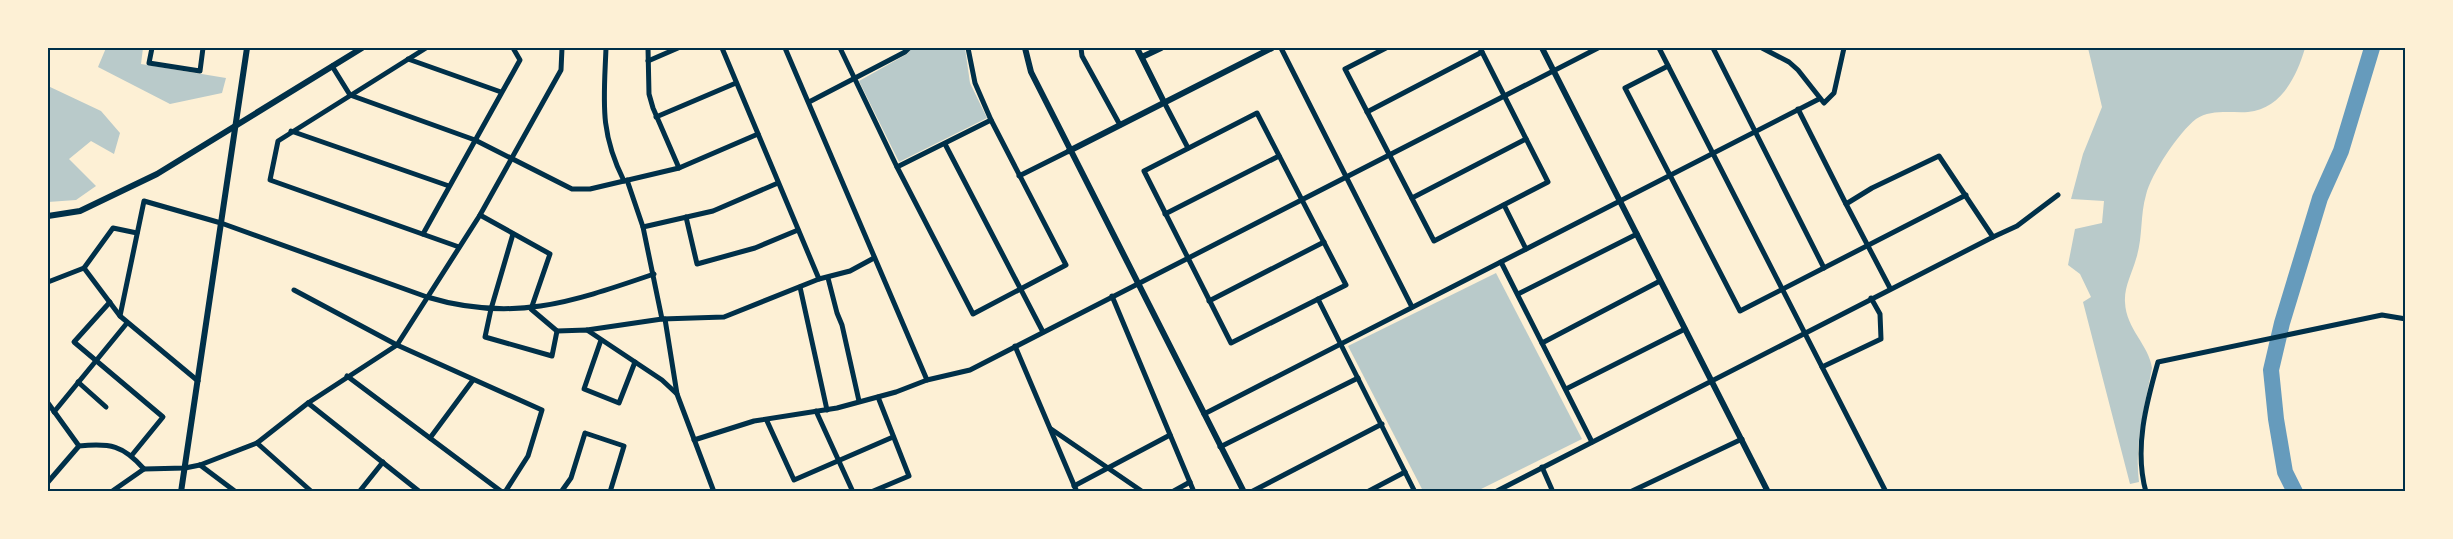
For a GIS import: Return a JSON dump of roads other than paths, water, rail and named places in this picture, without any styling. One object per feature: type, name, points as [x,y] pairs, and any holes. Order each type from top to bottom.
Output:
[{"type":"street","points":[[152,48],[149,63],[200,71],[203,48]]},
{"type":"street","points":[[181,492],[247,48]]},
{"type":"street","points":[[48,216],[80,211],[134,186],[235,127],[362,48]]},
{"type":"street","points":[[426,48],[291,130],[278,141],[270,180],[459,247]]},
{"type":"street","points":[[423,234],[520,60],[514,48]]},
{"type":"street","points":[[111,492],[144,468],[185,468],[200,465],[257,443],[308,403],[397,345],[480,215],[562,70],[562,48]]},
{"type":"street","points":[[606,48],[604,126],[610,151],[626,180],[643,226],[664,319],[678,394],[714,492]]},
{"type":"street","points":[[648,48],[650,94],[656,117],[679,168]]},
{"type":"street","points":[[648,61],[678,48]]},
{"type":"street","points":[[722,48],[819,279]]},
{"type":"street","points":[[785,48],[927,380]]},
{"type":"street","points":[[840,48],[897,167],[973,314],[1066,265],[991,120],[975,83],[968,48]]},
{"type":"street","points":[[809,102],[905,52],[909,48]]},
{"type":"street","points":[[1025,48],[1030,72],[1244,492]]},
{"type":"street","points":[[1081,48],[1082,56],[1120,125]]},
{"type":"street","points":[[1137,48],[1188,148]]},
{"type":"street","points":[[1142,58],[1161,48]]},
{"type":"street","points":[[1019,176],[1272,48]]},
{"type":"street","points":[[1280,48],[1412,306]]},
{"type":"street","points":[[1367,112],[1481,50],[1548,182],[1434,241],[1389,155],[1367,112],[1345,69],[1386,48]]},
{"type":"street","points":[[1542,48],[1768,492]]},
{"type":"street","points":[[694,440],[754,422],[827,410],[878,397],[927,380],[970,370],[1598,48]]},
{"type":"street","points":[[1659,48],[1886,492]]},
{"type":"street","points":[[1713,48],[1824,268]]},
{"type":"street","points":[[1762,48],[1789,62],[1798,70],[1816,91],[1819,99],[1824,104],[1834,93],[1844,48]]},
{"type":"street","points":[[408,59],[501,92]]},
{"type":"street","points":[[332,66],[350,95],[475,140],[572,189],[590,189],[679,168],[758,134]]},
{"type":"street","points":[[1668,66],[1625,88],[1740,311],[1966,195]]},
{"type":"street","points":[[656,117],[736,83]]},
{"type":"street","points":[[1204,414],[1819,99]]},
{"type":"street","points":[[1798,109],[1890,288]]},
{"type":"street","points":[[1257,113],[1279,156],[1346,285],[1231,343],[1144,171],[1257,113]]},
{"type":"street","points":[[897,167],[991,120]]},
{"type":"street","points":[[291,130],[449,186]]},
{"type":"street","points":[[1412,198],[1526,139]]},
{"type":"street","points":[[945,144],[1043,332]]},
{"type":"street","points":[[1165,214],[1279,156]]},
{"type":"street","points":[[1846,204],[1872,188],[1939,156],[1993,237]]},
{"type":"street","points":[[643,226],[713,211],[778,183]]},
{"type":"street","points":[[1495,492],[1890,288],[2018,226],[2058,195]]},
{"type":"street","points":[[120,316],[144,201],[221,222],[447,303],[491,309],[531,308],[579,299],[654,274]]},
{"type":"street","points":[[1504,205],[1526,249]]},
{"type":"street","points":[[480,215],[550,254],[531,308]]},
{"type":"street","points":[[686,217],[697,264],[755,248],[798,230]]},
{"type":"street","points":[[48,282],[84,268],[112,228],[137,233]]},
{"type":"street","points":[[514,234],[491,309],[485,337],[552,356],[557,331]]},
{"type":"street","points":[[1518,294],[1637,234]]},
{"type":"street","points":[[1209,301],[1324,242]]},
{"type":"street","points":[[531,308],[557,331],[587,330],[664,319],[724,317],[819,279],[850,271],[874,258]]},
{"type":"street","points":[[1501,262],[1592,442]]},
{"type":"street","points":[[84,268],[127,323],[198,381]]},
{"type":"street","points":[[828,278],[842,325],[858,401]]},
{"type":"street","points":[[1542,342],[1660,281]]},
{"type":"street","points":[[800,287],[827,410]]},
{"type":"street","points":[[294,290],[397,345],[542,410],[528,456],[503,492],[347,376]]},
{"type":"street","points":[[1112,296],[1194,492]]},
{"type":"street","points":[[1822,367],[1881,339],[1880,314],[1871,298]]},
{"type":"street","points":[[1318,299],[1415,492]]},
{"type":"street","points":[[110,302],[74,342],[94,361],[163,417],[132,455]]},
{"type":"street","points":[[2396,316],[2406,312]]},
{"type":"street","points":[[2146,492],[2140,458],[2140,443],[2151,386],[2158,362],[2382,315],[2406,319]]},
{"type":"street","points":[[54,412],[127,323]]},
{"type":"street","points":[[1566,389],[1685,329]]},
{"type":"street","points":[[587,330],[678,394]]},
{"type":"street","points":[[601,340],[584,389],[619,403],[635,362]]},
{"type":"street","points":[[1015,346],[1076,489],[1170,435]]},
{"type":"street","points":[[1220,447],[1358,378]]},
{"type":"street","points":[[430,438],[473,380]]},
{"type":"street","points":[[78,382],[106,407]]},
{"type":"street","points":[[871,492],[909,476],[878,397]]},
{"type":"street","points":[[48,403],[80,446]]},
{"type":"street","points":[[308,403],[420,492]]},
{"type":"street","points":[[816,411],[853,492]]},
{"type":"street","points":[[767,420],[794,480],[838,459],[894,437]]},
{"type":"street","points":[[1252,492],[1382,424]]},
{"type":"street","points":[[1051,429],[1143,492]]},
{"type":"street","points":[[562,492],[573,472],[585,433],[624,446],[610,492]]},
{"type":"street","points":[[1630,492],[1742,439]]},
{"type":"street","points":[[257,443],[312,492]]},
{"type":"street","points":[[48,482],[80,446],[101,444],[119,447],[132,455],[144,468]]},
{"type":"street","points":[[359,492],[383,462]]},
{"type":"street","points":[[200,465],[233,491]]},
{"type":"street","points":[[1542,467],[1553,492]]},
{"type":"street","points":[[1367,492],[1405,472]]},
{"type":"street","points":[[1172,492],[1190,482]]},
{"type":"waterway","points":[[2295,492],[2285,472],[2276,419],[2271,370],[2282,323],[2320,198],[2341,151],[2372,48]]}]
